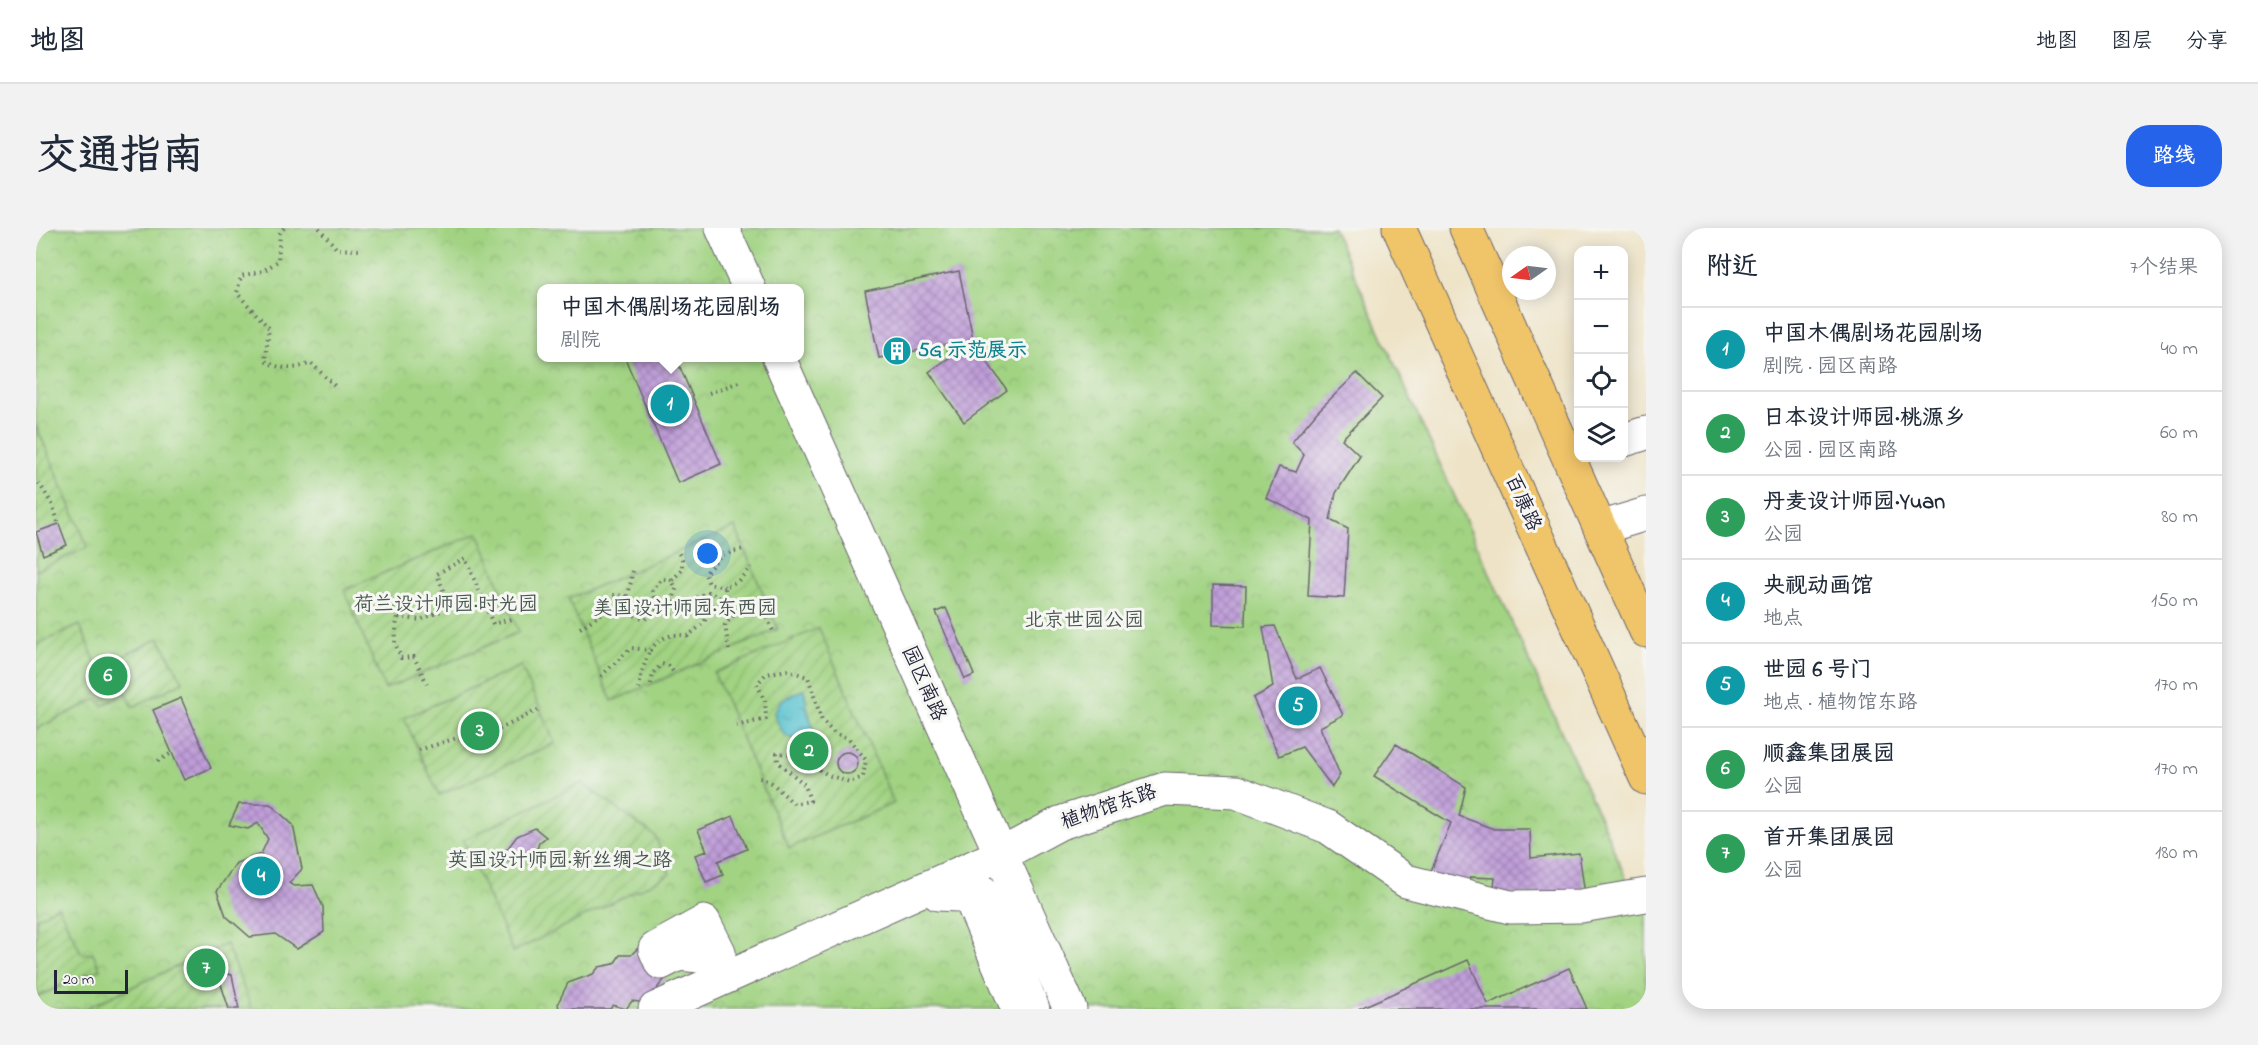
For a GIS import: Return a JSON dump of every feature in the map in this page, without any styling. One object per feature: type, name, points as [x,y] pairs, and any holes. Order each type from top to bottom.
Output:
[{"type":"main road","name":"百康路","points":[[1399,228],[1646,778]]},
{"type":"main road","points":[[1466,228],[1574,456]]},
{"type":"main road","points":[[1576,462],[1600,528],[1646,631]]},
{"type":"street","points":[[722,228],[746,284]]},
{"type":"street","name":"园区南路","points":[[781,362],[1070,1009]]},
{"type":"street","points":[[1628,438],[1646,433]]},
{"type":"street","points":[[1600,528],[1646,514]]},
{"type":"street","name":"植物馆东路","points":[[656,1009],[1000,855],[1060,823],[1165,789],[1236,792],[1328,827],[1406,882],[1509,906],[1581,906],[1646,895]]},
{"type":"street","points":[[1018,1009],[971,900],[958,895],[938,894],[946,889],[976,886],[989,898],[1033,1009]]},
{"type":"path","points":[[284,228],[280,233],[278,261],[263,271],[241,276],[237,293],[269,328],[266,361],[278,368],[296,369],[311,363],[335,386]]},
{"type":"path","points":[[319,228],[337,249],[359,250]]},
{"type":"path","points":[[709,393],[742,381]]},
{"type":"path","points":[[39,483],[52,504],[59,524]]},
{"type":"path","points":[[744,549],[721,555],[705,574],[709,584],[725,587],[738,581],[752,567]]},
{"type":"path","points":[[672,580],[682,570],[682,559],[678,552]]},
{"type":"path","points":[[397,617],[420,620],[450,607],[437,574],[465,558],[493,624],[514,618]]},
{"type":"path","points":[[633,571],[628,596],[633,615],[645,619],[658,609]]},
{"type":"path","points":[[658,609],[653,591],[661,579],[672,580]]},
{"type":"path","points":[[670,614],[676,589],[672,580]]},
{"type":"path","points":[[639,689],[642,670],[650,650],[660,638],[675,633],[688,636],[704,623],[710,608],[724,598],[725,587]]},
{"type":"path","points":[[386,591],[397,617],[395,643],[401,658],[414,657],[429,688]]},
{"type":"path","points":[[658,609],[670,614],[684,609],[697,596],[709,592],[724,598],[737,611]]},
{"type":"path","points":[[580,628],[601,614],[613,595],[628,596]]},
{"type":"path","points":[[729,650],[725,625],[737,611],[757,605],[766,615],[773,631]]},
{"type":"path","points":[[601,676],[631,648],[650,650]]},
{"type":"path","points":[[651,684],[653,673],[662,664],[669,666],[675,674]]},
{"type":"path","points":[[736,726],[766,719],[765,700],[758,684],[766,674],[787,670],[808,677],[822,721],[834,733],[849,739],[867,760],[863,777],[849,782],[828,775],[797,756],[777,753],[778,762],[805,785],[810,801],[794,804],[772,783],[758,777]]},
{"type":"path","points":[[419,750],[458,738],[482,738],[540,710]]},
{"type":"path","points":[[158,760],[172,753]]},
{"type":"green space","name":"北京世园公园","points":[[36,228],[1333,228],[1600,817],[1629,886],[1646,911],[1646,1009],[36,1009]]},
{"type":"green space","points":[[36,425],[88,547],[36,571]]},
{"type":"green space","name":"美国设计师园·东西园","points":[[735,527],[778,629],[612,701],[568,599]]},
{"type":"green space","name":"荷兰设计师园·时光园","points":[[478,533],[519,632],[385,689],[344,590]]},
{"type":"green space","points":[[80,625],[98,669],[159,638],[183,682],[133,707],[126,692],[103,706],[97,699],[36,729],[36,645]]},
{"type":"green space","points":[[819,628],[894,803],[789,848],[714,673]]},
{"type":"green space","points":[[521,666],[555,743],[439,795],[404,718]]},
{"type":"green space","name":"英国设计师园·新丝绸之路","points":[[582,783],[655,836],[670,874],[513,952],[463,840]]},
{"type":"green space","points":[[58,906],[82,954],[93,953],[100,969],[36,997],[36,919]]},
{"type":"green space","points":[[226,944],[252,1009],[84,1009]]},
{"type":"water","points":[[804,689],[808,712],[816,736],[809,742],[789,738],[779,727],[774,713],[781,700]]},
{"type":"building","name":"5G 示范展示","points":[[959,271],[974,343],[1007,390],[964,422],[929,372],[950,357],[945,345],[879,358],[865,291]]},
{"type":"building","points":[[627,362],[678,362],[721,464],[678,483]]},
{"type":"building","points":[[1357,373],[1382,398],[1342,439],[1360,456],[1336,493],[1330,520],[1348,529],[1344,598],[1308,596],[1312,520],[1266,498],[1279,467],[1296,472],[1304,455],[1292,442],[1317,412]]},
{"type":"building","points":[[59,524],[67,545],[43,555],[36,532]]},
{"type":"building","points":[[1213,585],[1246,586],[1245,626],[1213,625]]},
{"type":"building","points":[[946,608],[974,675],[965,679],[936,612]]},
{"type":"building","points":[[1275,626],[1297,679],[1320,668],[1343,715],[1320,727],[1340,775],[1332,787],[1302,747],[1279,756],[1253,698],[1273,687],[1263,627]]},
{"type":"building","points":[[181,698],[211,768],[184,780],[153,710]]},
{"type":"building","points":[[1396,744],[1466,787],[1459,816],[1494,829],[1530,829],[1531,858],[1579,853],[1585,894],[1493,895],[1495,878],[1470,877],[1466,889],[1428,878],[1451,823],[1374,776]]},
{"type":"building","points":[[847,752],[855,755],[858,763],[855,771],[847,774],[839,771],[836,763],[839,755]]},
{"type":"building","points":[[239,804],[270,804],[293,825],[302,869],[289,883],[294,886],[313,885],[323,907],[324,932],[297,949],[275,934],[250,937],[226,916],[217,891],[236,863],[261,854],[268,839],[258,823],[248,829],[229,825]]},
{"type":"building","points":[[733,816],[747,849],[718,861],[723,875],[706,882],[695,855],[707,851],[698,830]]},
{"type":"building","points":[[535,828],[546,837],[539,843],[534,858],[523,854],[506,862],[505,852],[517,836]]},
{"type":"building","points":[[641,945],[667,970],[654,1000],[646,1003],[632,1001],[626,1009],[613,1005],[610,1009],[559,1009],[558,1003],[568,983],[593,974],[599,967],[614,964],[620,955],[631,955]]},
{"type":"building","points":[[1468,960],[1488,1004],[1569,968],[1587,1009],[1358,1009]]},
{"type":"building","points":[[217,972],[232,975],[239,1009],[229,1009]]},
{"type":"place","name":"5G 示范展示","points":[[897,351]]},
{"type":"place","name":"中国木偶剧场花园剧场","points":[[670,404]]},
{"type":"place","name":"顺鑫集团展园","points":[[108,676]]},
{"type":"place","name":"世园 6 号门","points":[[1298,706]]},
{"type":"place","name":"丹麦设计师园·Yuan","points":[[480,731]]},
{"type":"place","name":"日本设计师园·桃源乡","points":[[809,751]]},
{"type":"place","name":"央视动画馆","points":[[261,876]]},
{"type":"place","name":"首开集团展园","points":[[206,968]]}]
